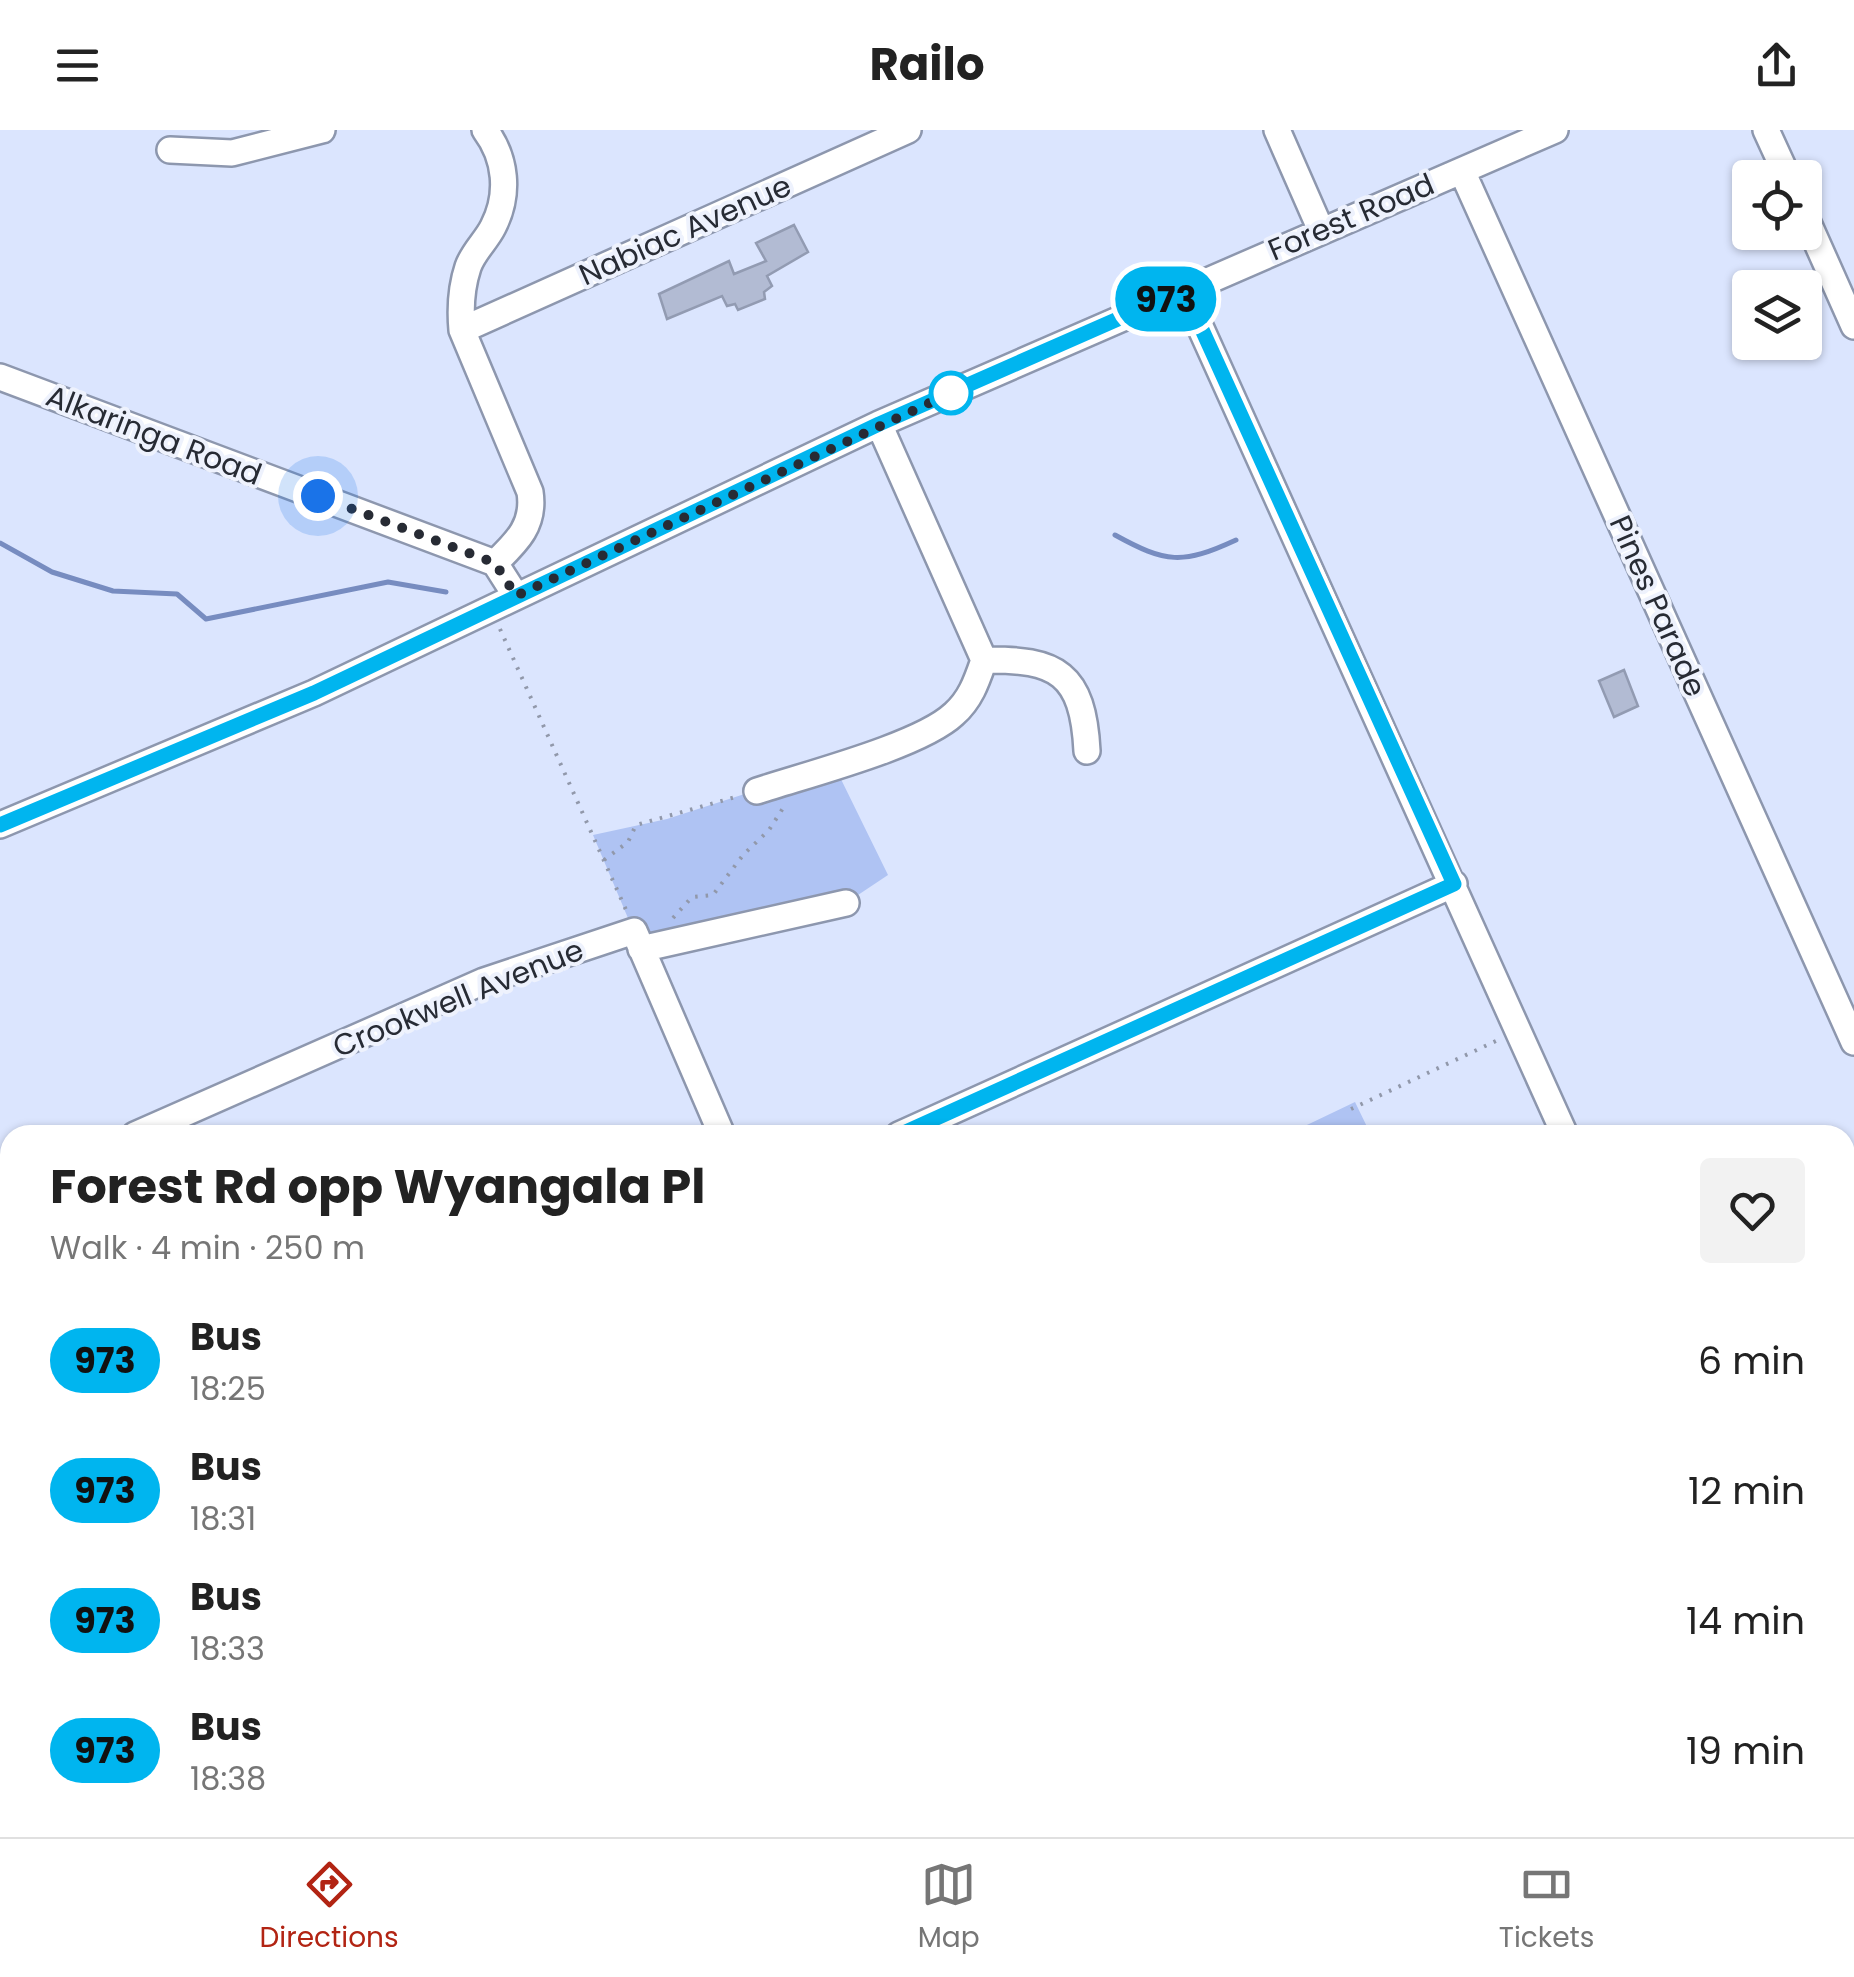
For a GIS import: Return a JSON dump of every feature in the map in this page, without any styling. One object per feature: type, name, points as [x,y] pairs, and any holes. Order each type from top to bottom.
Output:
[{"type":"street","points":[[170,150],[232,153],[322,130]]},
{"type":"street","points":[[485,130],[498,148],[505,188],[494,224],[469,263],[460,302],[462,330],[530,492],[533,512],[524,532],[495,563],[516,596]]},
{"type":"street","name":"Nabiac Avenue","points":[[462,330],[908,130]]},
{"type":"street","points":[[1277,130],[1320,228]]},
{"type":"street","name":"Forest Road","points":[[0,825],[314,693],[879,424],[1320,228],[1555,130]]},
{"type":"street","points":[[1766,130],[1780,160]]},
{"type":"street","name":"Pines Parade","points":[[1462,170],[1854,1042]]},
{"type":"street","points":[[1820,250],[1854,326]]},
{"type":"street","points":[[1184,290],[1561,1125]]},
{"type":"street","name":"Alkaringa Road","points":[[0,377],[495,563]]},
{"type":"street","points":[[757,791],[900,742],[952,716],[973,691],[984,660],[879,424]]},
{"type":"street","points":[[984,660],[1034,662],[1062,674],[1086,732],[1087,751]]},
{"type":"street","points":[[921,1125],[1454,884]]},
{"type":"street","name":"Crookwell Avenue","points":[[157,1125],[484,981],[638,940],[846,903]]},
{"type":"street","points":[[638,940],[718,1125]]},
{"type":"path","points":[[492,610],[638,940],[692,897],[713,895],[792,798]]},
{"type":"path","points":[[604,860],[628,842],[636,826],[757,791]]},
{"type":"path","points":[[1351,1109],[1498,1040]]},
{"type":"shaded area","points":[[834,765],[888,875],[846,903],[641,949],[593,835],[667,819]]},
{"type":"shaded area","points":[[1355,1102],[1366,1125],[1307,1125]]},
{"type":"building","points":[[794,225],[808,252],[767,276],[772,286],[764,292],[765,299],[738,310],[735,304],[727,306],[722,296],[667,319],[659,294],[729,261],[734,274],[766,261],[756,243]]},
{"type":"building","points":[[1624,670],[1638,706],[1614,717],[1599,681]]},
{"type":"waterway","points":[[1115,535],[1148,551],[1174,557],[1201,554],[1236,540]]},
{"type":"waterway","points":[[0,543],[52,572],[113,591],[177,594],[206,619],[388,582],[446,592]]},
{"type":"bus line","name":"973","points":[[0,825],[314,693],[879,424],[1184,290],[1454,884],[921,1125]]},
{"type":"route","points":[[318,496],[495,563],[516,596],[951,393]]}]
